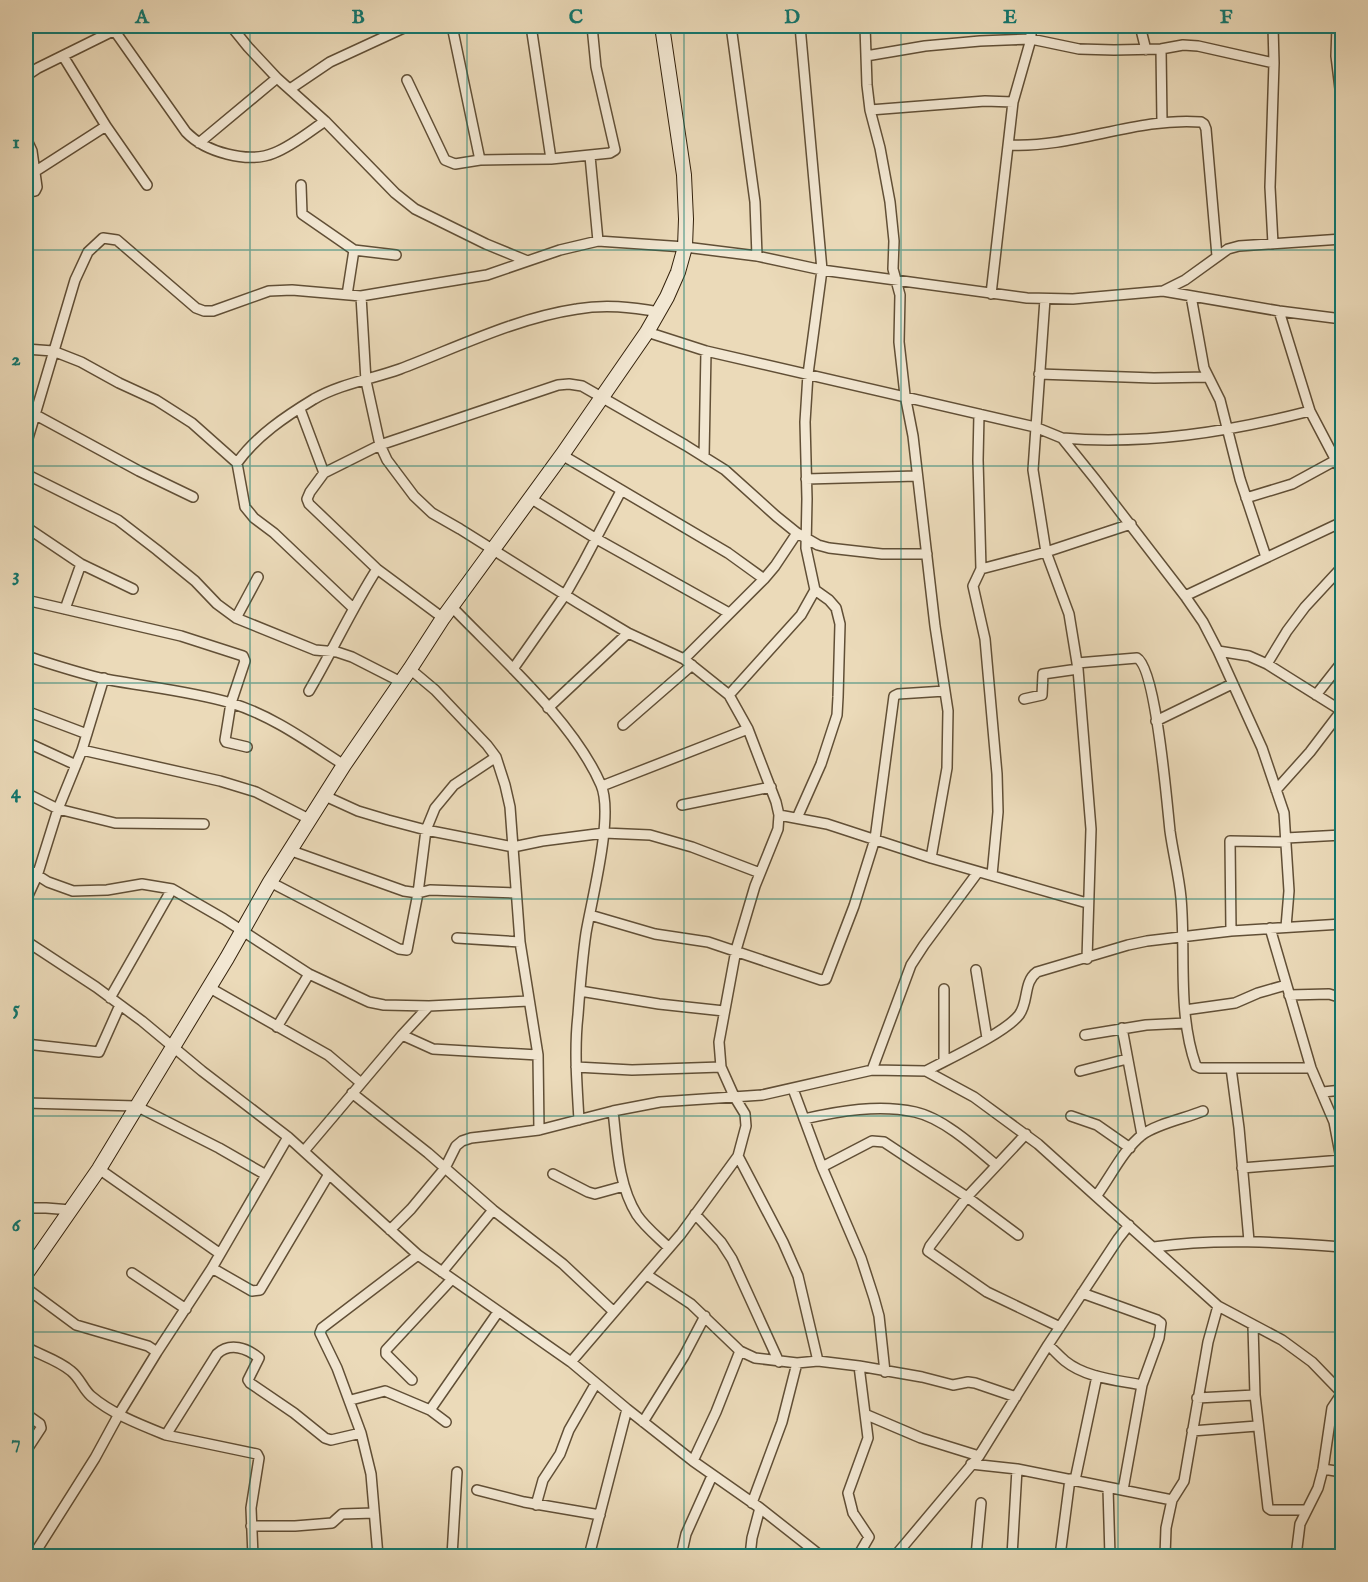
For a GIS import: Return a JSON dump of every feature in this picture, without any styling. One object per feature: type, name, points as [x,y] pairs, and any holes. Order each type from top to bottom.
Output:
[{"type":"street","points":[[26,76],[123,26]]},
{"type":"street","points":[[231,26],[277,78],[326,121],[395,193],[415,209],[486,244],[525,260]]},
{"type":"street","points":[[290,89],[330,62],[392,28],[408,26]]},
{"type":"street","points":[[452,26],[480,160]]},
{"type":"street","points":[[531,26],[551,159]]},
{"type":"street","points":[[407,80],[445,160],[455,165],[480,160],[551,159],[610,153],[615,150],[596,67],[592,26]]},
{"type":"street","points":[[26,1274],[99,1169],[210,988],[289,850],[344,765],[448,612],[562,455],[659,312],[678,272],[685,247],[686,219],[684,175],[662,26]]},
{"type":"street","points":[[731,26],[755,202],[757,256]]},
{"type":"street","points":[[797,818],[821,764],[837,715],[840,624],[836,608],[815,590],[808,562],[806,538],[805,431],[808,374],[822,270],[800,26]]},
{"type":"street","points":[[865,26],[870,110],[890,202],[894,242],[893,268],[900,288],[899,342],[945,691],[947,768],[931,858]]},
{"type":"street","points":[[992,294],[1013,102],[1031,39],[1031,26]]},
{"type":"street","points":[[1140,26],[1146,50]]},
{"type":"street","points":[[1272,244],[1270,187],[1274,26]]},
{"type":"street","points":[[1336,26],[1342,105]]},
{"type":"street","points":[[114,30],[186,132],[199,143],[218,152],[258,157],[271,154],[326,121]]},
{"type":"street","points":[[866,56],[925,46],[1031,39],[1079,48],[1146,50],[1183,45],[1198,46],[1274,63]]},
{"type":"street","points":[[1161,49],[1162,122]]},
{"type":"street","points":[[63,56],[106,126],[147,185]]},
{"type":"street","points":[[199,143],[277,78]]},
{"type":"street","points":[[870,110],[976,102],[1013,102]]},
{"type":"street","points":[[1010,145],[1034,146],[1162,122],[1204,124],[1217,256]]},
{"type":"street","points":[[36,171],[106,126]]},
{"type":"street","points":[[26,138],[32,151],[37,190],[26,192]]},
{"type":"street","points":[[590,156],[598,241]]},
{"type":"street","points":[[301,185],[302,214],[354,250],[396,255]]},
{"type":"street","points":[[26,445],[75,280],[88,252],[103,238],[117,240],[196,308],[204,311],[231,306],[269,291],[292,290],[361,296],[487,275],[525,260],[598,241],[685,247],[757,256],[822,270],[992,294],[1073,299],[1163,291],[1279,311],[1342,319]]},
{"type":"street","points":[[1163,291],[1185,280],[1217,256],[1239,246],[1342,239]]},
{"type":"street","points":[[347,295],[354,250]]},
{"type":"street","points":[[361,296],[366,381],[380,445],[387,460],[423,507],[628,633],[688,662],[729,695],[748,729],[771,787],[779,815],[773,844],[760,873],[736,950],[719,1042],[721,1067],[734,1096],[746,1114],[746,1126],[738,1156],[669,1248],[571,1362]]},
{"type":"street","points":[[1191,296],[1204,368],[1220,400],[1246,498],[1266,557]]},
{"type":"street","points":[[1045,299],[1033,470],[1046,552],[1069,614],[1078,666],[1091,829],[1087,959]]},
{"type":"street","points":[[237,463],[257,440],[300,408],[343,386],[366,381],[540,317],[604,305],[659,312]]},
{"type":"street","points":[[1279,311],[1310,411],[1342,472]]},
{"type":"street","points":[[646,332],[706,351],[905,395],[1035,427],[1062,438],[1089,440],[1179,437],[1310,411]]},
{"type":"street","points":[[26,349],[53,351],[81,362],[178,412],[237,463],[241,494],[249,513],[353,608]]},
{"type":"street","points":[[704,457],[706,351]]},
{"type":"street","points":[[1039,374],[1154,378],[1208,377]]},
{"type":"street","points":[[579,1120],[576,1068],[580,990],[604,833],[602,786],[559,719],[513,669],[448,612],[377,569],[309,504],[307,499],[310,492],[324,473],[380,445],[558,385],[569,384],[582,386],[601,396],[725,470],[806,538],[829,548],[849,551],[927,554]]},
{"type":"street","points":[[300,408],[324,473]]},
{"type":"street","points":[[34,414],[193,497]]},
{"type":"street","points":[[979,414],[981,569],[973,586],[985,639],[997,774],[998,812],[992,875]]},
{"type":"street","points":[[1062,438],[1131,524],[1203,622],[1262,747],[1284,813],[1288,891],[1286,927]]},
{"type":"street","points":[[562,455],[728,553],[764,579]]},
{"type":"street","points":[[1246,498],[1292,484],[1336,460]]},
{"type":"street","points":[[26,474],[118,520],[157,549],[195,581],[217,604],[237,618],[315,650],[332,651],[352,657],[401,682]]},
{"type":"street","points":[[806,479],[917,476]]},
{"type":"street","points":[[513,669],[565,595],[621,491]]},
{"type":"street","points":[[530,498],[595,538],[729,613]]},
{"type":"street","points":[[1185,596],[1342,522]]},
{"type":"street","points":[[981,569],[1046,552],[1131,524]]},
{"type":"street","points":[[26,527],[81,564],[133,589]]},
{"type":"street","points":[[623,725],[688,662],[729,613],[775,567],[797,532]]},
{"type":"street","points":[[65,609],[81,564]]},
{"type":"street","points":[[1267,664],[1305,607],[1342,567]]},
{"type":"street","points":[[309,691],[353,608],[377,569]]},
{"type":"street","points":[[237,618],[258,577]]},
{"type":"street","points":[[729,695],[801,615],[815,590]]},
{"type":"street","points":[[26,600],[181,636],[243,656],[245,661],[231,703],[225,741],[247,747]]},
{"type":"street","points":[[548,708],[628,633]]},
{"type":"street","points":[[1218,651],[1249,656],[1267,664],[1342,711],[1276,790]]},
{"type":"street","points":[[26,656],[104,678],[176,690],[231,703],[289,729],[344,765]]},
{"type":"street","points":[[1024,699],[1042,694],[1043,674],[1078,666],[1137,658],[1140,660],[1152,699],[1163,758],[1170,831],[1181,898],[1186,1023],[1196,1066],[1200,1068],[1311,1068]]},
{"type":"street","points":[[1316,695],[1342,662]]},
{"type":"street","points":[[410,669],[449,704],[496,758],[510,807],[520,942],[538,1055],[539,1130]]},
{"type":"street","points":[[26,900],[38,876],[58,809],[82,750],[104,678]]},
{"type":"street","points":[[1156,721],[1232,684]]},
{"type":"street","points":[[590,915],[655,934],[708,942],[821,980],[826,979],[854,906],[875,839],[894,696],[945,691]]},
{"type":"street","points":[[26,711],[87,734]]},
{"type":"street","points":[[602,786],[748,729]]},
{"type":"street","points":[[26,742],[76,765]]},
{"type":"street","points":[[82,750],[220,781],[256,792],[309,819]]},
{"type":"street","points":[[270,882],[404,951],[407,950],[418,893],[426,830],[435,808],[454,785],[496,758]]},
{"type":"street","points":[[682,805],[771,787]]},
{"type":"street","points":[[26,793],[58,809],[115,823],[204,824]]},
{"type":"street","points":[[325,796],[358,811],[426,830],[513,847],[604,833],[650,835],[760,873]]},
{"type":"street","points":[[779,815],[827,824],[931,858],[1087,903]]},
{"type":"street","points":[[1231,931],[1230,841],[1286,840],[1342,834]]},
{"type":"street","points":[[289,850],[390,887],[418,893],[430,890],[516,893]]},
{"type":"street","points":[[26,868],[65,889],[83,892],[142,884],[172,889],[309,974],[369,1002],[384,1005],[429,1006],[529,1001]]},
{"type":"street","points":[[872,1070],[912,965],[978,872]]},
{"type":"street","points":[[110,998],[172,889]]},
{"type":"street","points":[[926,1071],[987,1038],[1021,1014],[1029,981],[1037,972],[1128,945],[1231,931],[1342,924]]},
{"type":"street","points":[[1242,1168],[1342,1162],[1338,1123],[1311,1068],[1270,928]]},
{"type":"street","points":[[457,938],[520,942]]},
{"type":"street","points":[[26,941],[120,1005],[288,1137],[418,1255],[571,1362],[712,1476],[756,1506],[821,1557]]},
{"type":"street","points":[[976,970],[987,1038]]},
{"type":"street","points":[[277,1027],[309,974]]},
{"type":"street","points":[[210,988],[328,1055],[361,1083]]},
{"type":"street","points":[[945,989],[945,1061]]},
{"type":"street","points":[[580,990],[659,1004],[724,1011]]},
{"type":"street","points":[[1185,1010],[1235,1003],[1258,993],[1288,990],[1329,994],[1342,998]]},
{"type":"street","points":[[26,1044],[99,1052],[120,1005]]},
{"type":"street","points":[[304,1151],[429,1006]]},
{"type":"street","points":[[1085,1035],[1122,1028],[1186,1023]]},
{"type":"street","points":[[1122,1028],[1142,1135]]},
{"type":"street","points":[[402,1035],[434,1049],[538,1055]]},
{"type":"street","points":[[1080,1071],[1127,1059]]},
{"type":"street","points":[[576,1068],[663,1070],[721,1067]]},
{"type":"street","points":[[1231,1068],[1249,1241]]},
{"type":"street","points":[[390,1230],[445,1168],[456,1146],[462,1141],[539,1130],[613,1111],[660,1102],[753,1096],[872,1070],[926,1071],[974,1097],[1026,1134],[1097,1195],[1218,1306],[1282,1340],[1304,1357],[1342,1393],[1332,1408],[1323,1469],[1318,1488],[1300,1524],[1296,1557]]},
{"type":"street","points":[[793,1089],[822,1167],[861,1258],[879,1316],[885,1372]]},
{"type":"street","points":[[1323,1092],[1342,1090]]},
{"type":"street","points":[[352,1093],[493,1210],[563,1264],[614,1311]]},
{"type":"street","points":[[26,1103],[136,1106],[219,1148],[266,1175]]},
{"type":"street","points":[[804,1119],[857,1109],[916,1112],[933,1119],[972,1144],[996,1165]]},
{"type":"street","points":[[613,1111],[624,1186],[638,1216],[669,1248]]},
{"type":"street","points":[[1097,1195],[1130,1148],[1142,1135],[1203,1111]]},
{"type":"street","points":[[1071,1116],[1098,1125],[1130,1148]]},
{"type":"street","points":[[1026,1134],[967,1197],[928,1251],[987,1292],[1060,1328]]},
{"type":"street","points":[[33,1557],[95,1458],[157,1352],[212,1268],[288,1137]]},
{"type":"street","points":[[822,1167],[872,1141],[879,1141],[967,1197],[1017,1234]]},
{"type":"street","points":[[738,1156],[798,1276],[818,1361]]},
{"type":"street","points":[[99,1169],[219,1253]]},
{"type":"street","points":[[212,1268],[252,1291],[260,1290],[329,1174]]},
{"type":"street","points":[[553,1174],[595,1194],[624,1186]]},
{"type":"street","points":[[26,1208],[71,1210]]},
{"type":"street","points":[[442,1272],[493,1210]]},
{"type":"street","points":[[695,1214],[721,1242],[732,1259],[779,1362]]},
{"type":"street","points":[[895,1557],[979,1456],[1048,1345],[1130,1225]]},
{"type":"street","points":[[1154,1247],[1249,1241],[1342,1247]]},
{"type":"street","points":[[378,1557],[371,1474],[361,1433],[351,1400],[321,1338],[322,1328],[418,1255]]},
{"type":"street","points":[[132,1273],[186,1309]]},
{"type":"street","points":[[647,1275],[705,1316],[740,1351],[755,1358],[779,1362],[818,1361],[859,1366],[922,1377],[953,1386],[968,1382],[975,1383],[1016,1397]]},
{"type":"street","points":[[412,1380],[386,1354],[386,1350],[452,1280]]},
{"type":"street","points":[[26,1288],[76,1325],[148,1346],[157,1352]]},
{"type":"street","points":[[1082,1293],[1161,1323],[1159,1338],[1143,1386],[1123,1490]]},
{"type":"street","points":[[1165,1557],[1166,1528],[1172,1500],[1184,1481],[1197,1398],[1218,1306]]},
{"type":"street","points":[[430,1410],[498,1311]]},
{"type":"street","points":[[643,1422],[669,1383],[705,1316]]},
{"type":"street","points":[[1253,1326],[1257,1426],[1266,1476],[1268,1508],[1271,1510],[1307,1510]]},
{"type":"street","points":[[1048,1345],[1077,1369],[1143,1386]]},
{"type":"street","points":[[26,1347],[74,1372],[89,1394],[119,1414],[166,1435],[257,1454],[259,1458],[254,1484],[251,1526],[254,1557]]},
{"type":"street","points":[[166,1435],[217,1354],[226,1348],[240,1347],[259,1358],[249,1375],[250,1383],[294,1413],[325,1438],[331,1440],[361,1433]]},
{"type":"street","points":[[693,1461],[716,1412],[740,1351]]},
{"type":"street","points":[[750,1557],[756,1506],[783,1422],[797,1363]]},
{"type":"street","points":[[858,1557],[869,1537],[853,1513],[848,1493],[867,1444],[869,1432],[859,1366]]},
{"type":"street","points":[[1060,1557],[1072,1479],[1098,1376]]},
{"type":"street","points":[[536,1505],[543,1480],[560,1454],[569,1430],[596,1383]]},
{"type":"street","points":[[351,1400],[385,1391],[430,1410],[446,1422]]},
{"type":"street","points":[[1197,1398],[1255,1395]]},
{"type":"street","points":[[589,1557],[627,1409]]},
{"type":"street","points":[[26,1414],[40,1424],[41,1428],[26,1451]]},
{"type":"street","points":[[867,1415],[921,1438],[979,1456]]},
{"type":"street","points":[[1191,1431],[1257,1426]]},
{"type":"street","points":[[971,1464],[1017,1469],[1172,1500]]},
{"type":"street","points":[[1012,1557],[1017,1469]]},
{"type":"street","points":[[1323,1469],[1342,1472]]},
{"type":"street","points":[[452,1557],[455,1542],[457,1472]]},
{"type":"street","points":[[681,1557],[686,1534],[712,1476]]},
{"type":"street","points":[[1108,1488],[1110,1557]]},
{"type":"street","points":[[477,1490],[536,1505],[600,1515]]},
{"type":"street","points":[[976,1557],[981,1503]]},
{"type":"street","points":[[251,1526],[332,1523],[342,1514],[374,1513]]}]
